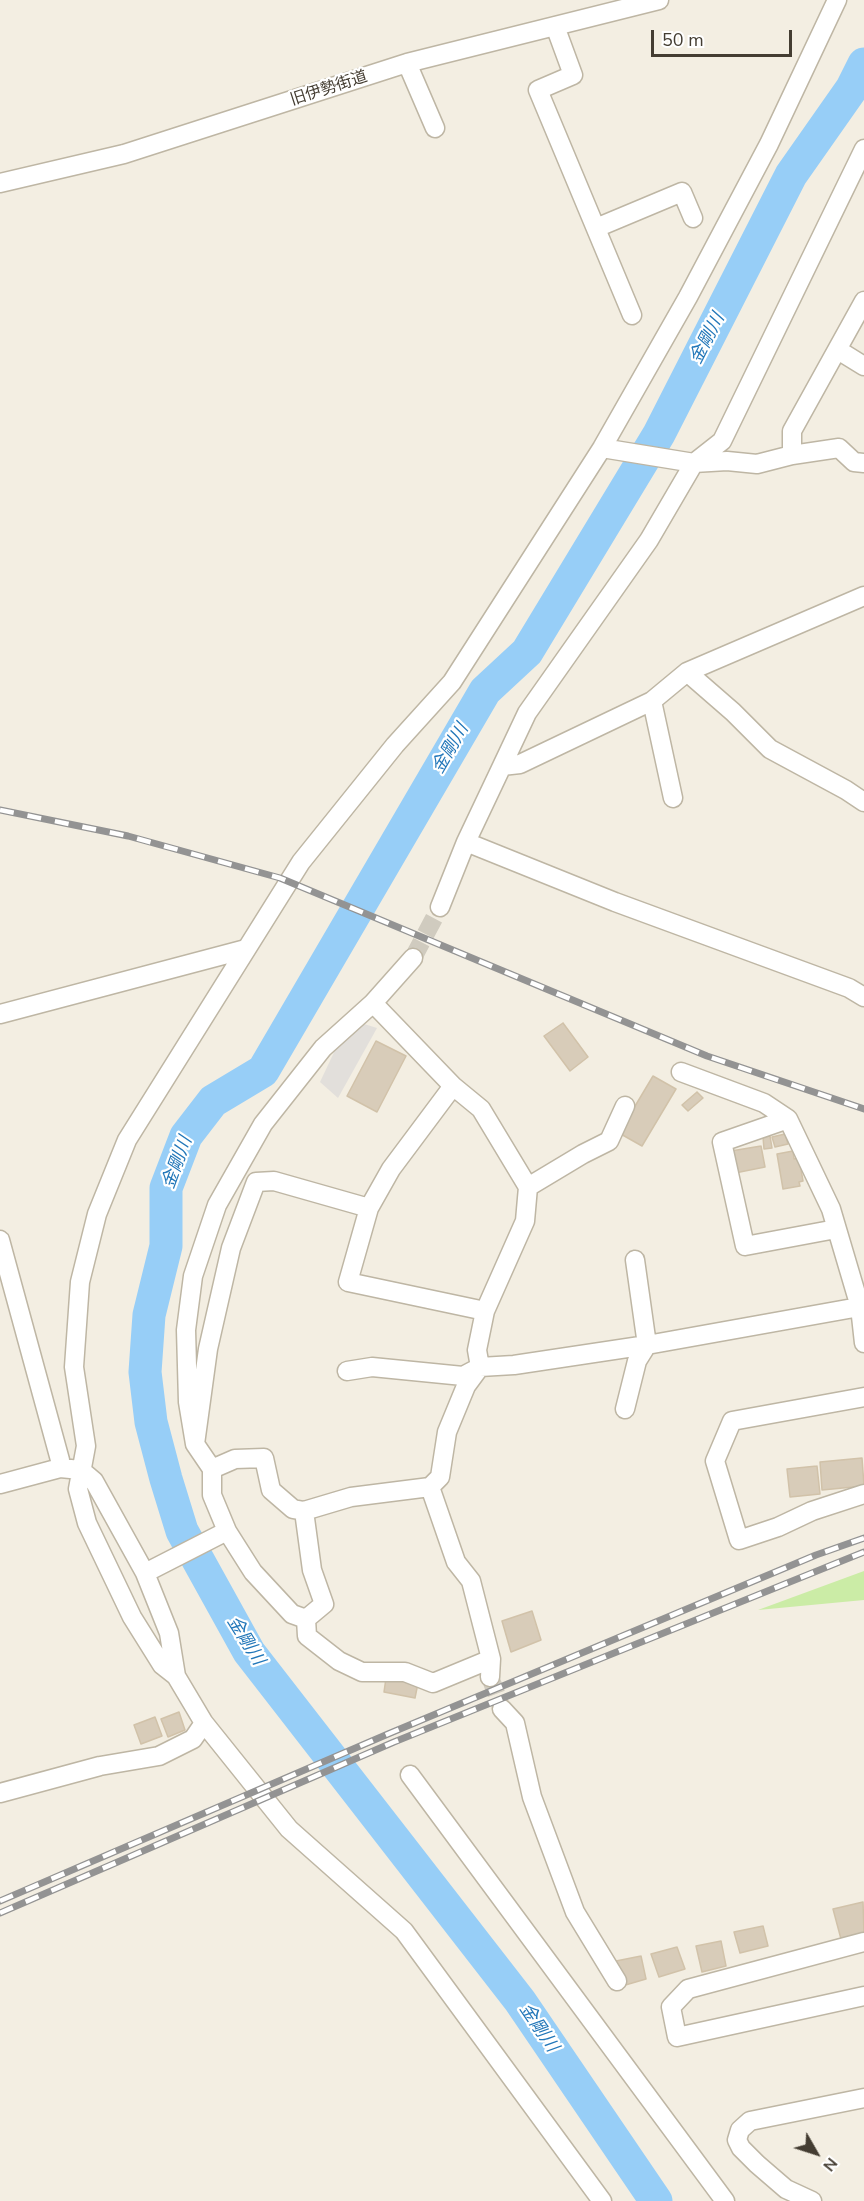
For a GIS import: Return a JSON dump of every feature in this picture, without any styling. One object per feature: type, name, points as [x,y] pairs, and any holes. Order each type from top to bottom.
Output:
[{"type":"street","name":"旧伊勢街道","points":[[0,183],[124,154],[407,63],[659,0]]},
{"type":"street","points":[[602,2201],[404,1932],[290,1829],[204,1723],[176,1676],[162,1665],[132,1617],[87,1524],[78,1489],[86,1446],[74,1367],[80,1282],[97,1214],[128,1140],[301,862],[395,745],[452,682],[602,447],[688,297],[769,144],[837,0]]},
{"type":"street","points":[[555,26],[573,75],[538,90],[632,315]]},
{"type":"street","points":[[407,63],[435,128]]},
{"type":"street","points":[[440,907],[466,842],[527,712],[649,540],[694,463],[722,441],[864,149]]},
{"type":"street","points":[[596,228],[681,192],[693,218]]},
{"type":"street","points":[[792,455],[792,431],[864,301]]},
{"type":"street","points":[[838,350],[864,366]]},
{"type":"street","points":[[602,447],[694,463],[727,460],[757,464],[792,455],[838,448],[854,462],[864,463]]},
{"type":"street","points":[[502,766],[520,764],[652,701],[687,672],[864,596]]},
{"type":"street","points":[[687,672],[733,712],[770,749],[864,802]]},
{"type":"street","points":[[652,701],[673,798]]},
{"type":"street","points":[[466,842],[615,902],[849,988],[864,997]]},
{"type":"street","points":[[0,1014],[246,949]]},
{"type":"street","points":[[306,1619],[292,1614],[253,1572],[227,1531],[212,1495],[212,1469],[195,1444],[188,1402],[186,1330],[193,1276],[217,1205],[263,1124],[323,1048],[374,1003],[412,958]]},
{"type":"street","points":[[212,1469],[235,1459],[264,1458],[271,1490],[293,1509],[304,1511],[351,1497],[430,1487],[440,1477],[447,1432],[466,1386],[480,1367],[477,1350],[485,1311],[525,1221],[528,1187],[481,1109],[453,1086],[374,1003]]},
{"type":"street","points":[[681,1072],[764,1103],[788,1119],[831,1209],[862,1307],[864,1343]]},
{"type":"street","points":[[453,1086],[391,1169],[369,1208],[348,1282],[485,1311]]},
{"type":"street","points":[[528,1187],[609,1142],[625,1106]]},
{"type":"street","points":[[788,1119],[722,1142],[745,1246],[836,1228]]},
{"type":"street","points":[[195,1444],[208,1348],[231,1248],[256,1182],[274,1181],[369,1208]]},
{"type":"street","points":[[0,1240],[57,1449],[60,1468]]},
{"type":"street","points":[[625,1409],[637,1361],[647,1345],[635,1260]]},
{"type":"street","points":[[347,1371],[372,1366],[463,1376],[480,1367],[514,1365],[647,1345],[862,1307]]},
{"type":"street","points":[[864,1397],[732,1421],[715,1461],[739,1540],[864,1494]]},
{"type":"street","points":[[0,1484],[60,1468],[81,1470],[94,1481],[151,1570],[169,1633],[176,1676]]},
{"type":"street","points":[[306,1619],[307,1636],[339,1661],[362,1672],[405,1672],[433,1683],[490,1668],[471,1581],[456,1562],[430,1487]]},
{"type":"street","points":[[304,1511],[312,1570],[324,1604],[306,1619]]},
{"type":"street","points":[[151,1570],[227,1531]]},
{"type":"street","points":[[502,1709],[515,1723],[532,1797],[575,1912],[617,1981]]},
{"type":"street","points":[[0,1793],[100,1766],[159,1756],[193,1739],[204,1723]]},
{"type":"street","points":[[410,1775],[725,2201]]},
{"type":"street","points":[[864,1942],[688,1989],[671,2007],[677,2037],[864,1996]]},
{"type":"street","points":[[812,2201],[786,2189],[756,2164],[741,2148],[737,2140],[740,2130],[750,2121],[864,2098]]},
{"type":"street","points":[[574,2163],[575,2180],[586,2201]]},
{"type":"green space","points":[[864,1571],[864,1600],[758,1610]]},
{"type":"shaded area","points":[[361,1023],[377,1028],[338,1098],[320,1082],[337,1046]]},
{"type":"building","points":[[563,1023],[588,1057],[570,1071],[544,1036]]},
{"type":"building","points":[[376,1041],[406,1056],[377,1112],[347,1096]]},
{"type":"building","points":[[653,1076],[676,1089],[642,1146],[619,1133]]},
{"type":"building","points":[[697,1092],[703,1098],[688,1111],[682,1105]]},
{"type":"building","points":[[785,1134],[788,1144],[775,1147],[772,1137]]},
{"type":"building","points":[[770,1136],[772,1148],[764,1149],[763,1137]]},
{"type":"building","points":[[761,1146],[765,1167],[735,1173],[731,1151]]},
{"type":"building","points":[[793,1151],[794,1159],[799,1158],[803,1181],[799,1182],[800,1186],[783,1189],[777,1154]]},
{"type":"building","points":[[862,1458],[864,1486],[822,1490],[820,1462]]},
{"type":"building","points":[[817,1466],[820,1494],[790,1497],[787,1469]]},
{"type":"building","points":[[532,1611],[541,1640],[511,1652],[502,1621]]},
{"type":"building","points":[[386,1678],[418,1683],[415,1698],[384,1692]]},
{"type":"building","points":[[179,1712],[185,1730],[168,1737],[161,1719]]},
{"type":"building","points":[[155,1717],[162,1736],[141,1744],[134,1725]]},
{"type":"building","points":[[863,1902],[864,1934],[841,1939],[833,1909]]},
{"type":"building","points":[[763,1926],[768,1946],[740,1953],[734,1932]]},
{"type":"building","points":[[721,1941],[726,1966],[702,1972],[696,1946]]},
{"type":"building","points":[[677,1947],[685,1969],[659,1977],[651,1954]]},
{"type":"building","points":[[641,1956],[646,1979],[622,1986],[616,1961]]},
{"type":"waterway","name":"金剛川","points":[[656,2201],[520,2001],[249,1652],[182,1531],[166,1479],[151,1422],[145,1372],[149,1315],[166,1246],[166,1188],[186,1136],[213,1101],[263,1071],[485,691],[527,652],[659,434],[791,175],[852,88],[864,64]]},
{"type":"tunnel","points":[[413,958],[440,907]]},
{"type":"tunnel","points":[[490,1677],[502,1709]]},
{"type":"railway","points":[[0,810],[128,836],[280,878],[707,1056],[864,1109]]},
{"type":"railway","points":[[0,1901],[388,1734],[816,1555],[864,1538]]},
{"type":"railway","points":[[0,1913],[394,1742],[864,1552]]}]
